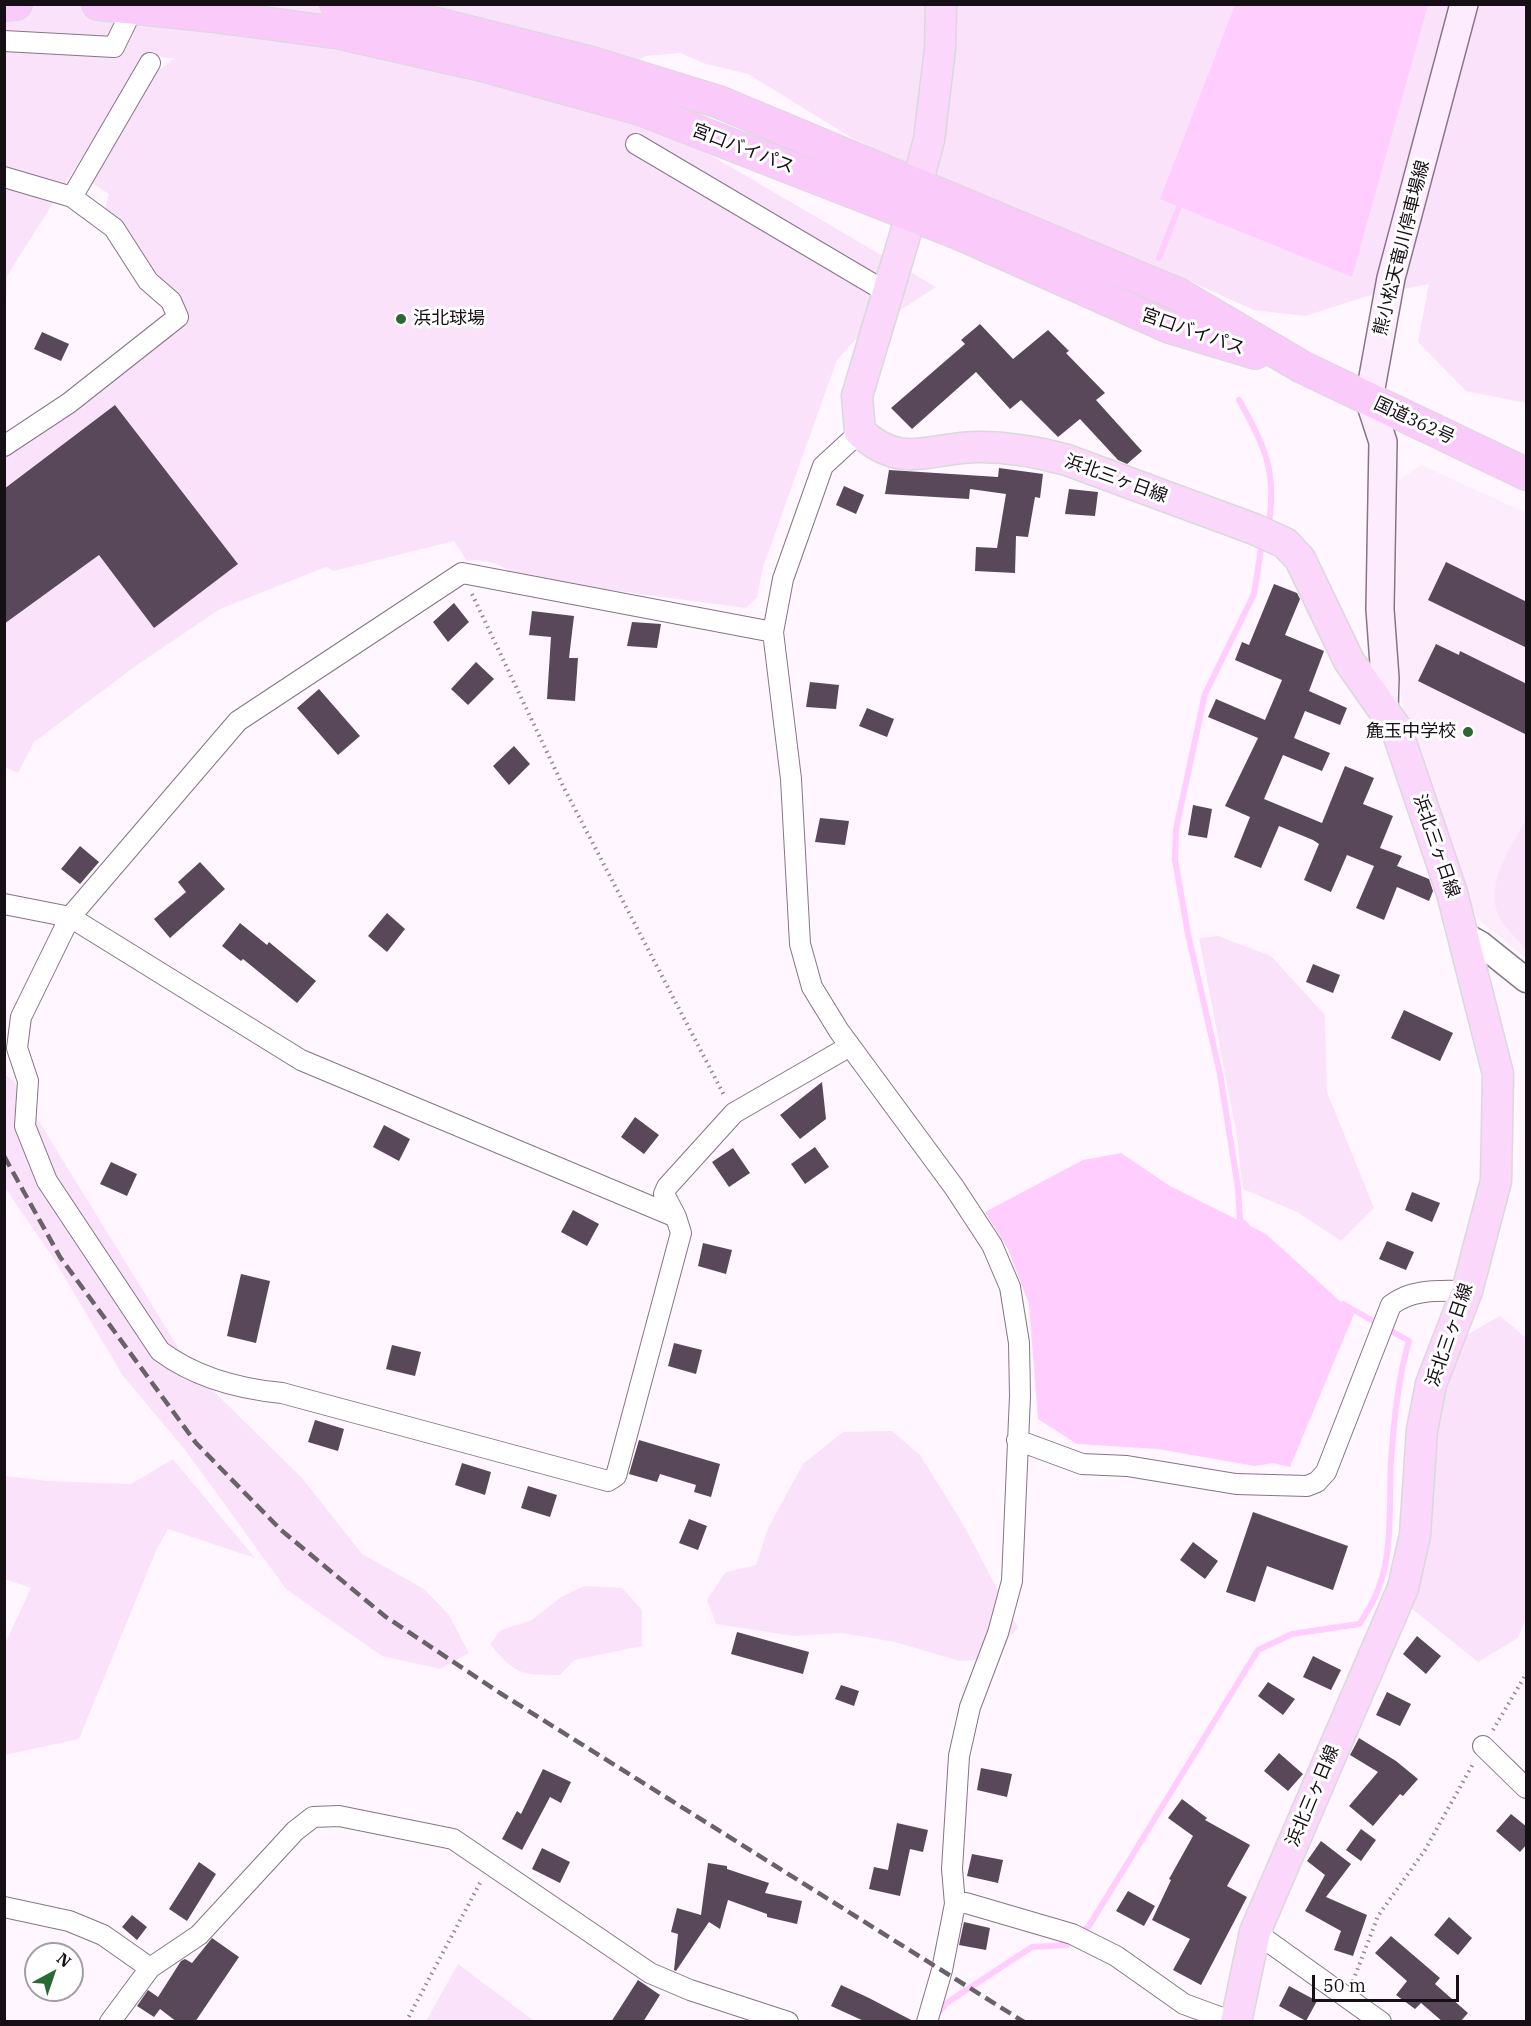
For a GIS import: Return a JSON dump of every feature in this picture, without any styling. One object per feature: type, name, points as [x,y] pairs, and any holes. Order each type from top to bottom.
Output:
[{"type":"highway","points":[[4,5],[16,4]]},
{"type":"highway","name":"宮口バイパス","points":[[98,4],[339,33],[489,67],[640,109],[911,215],[1169,327],[1302,367]]},
{"type":"highway","name":"宮口バイパス","points":[[336,4],[442,25],[589,62],[719,102],[1178,294],[1302,367]]},
{"type":"highway","name":"国道362号","points":[[1302,367],[1527,474]]},
{"type":"main road","points":[[860,432],[857,396],[911,215],[916,184],[929,140],[940,49],[941,4]]},
{"type":"main road","name":"熊小松天竜川停車場線","points":[[1384,710],[1385,678],[1380,609],[1383,442],[1369,399],[1391,278],[1464,4]]},
{"type":"main road","name":"浜北三ヶ日線","points":[[860,432],[875,446],[889,453],[908,455],[977,447],[1039,452],[1067,460],[1275,538],[1300,559],[1349,661],[1396,728],[1452,893],[1498,1074],[1496,1181],[1467,1291],[1431,1384],[1422,1430],[1415,1535],[1403,1588],[1255,1932],[1234,2022]]},
{"type":"street","points":[[4,41],[114,46],[133,8]]},
{"type":"street","points":[[72,196],[150,63]]},
{"type":"street","points":[[636,144],[888,293]]},
{"type":"street","points":[[4,177],[72,196],[114,228],[148,281],[171,301],[178,317],[69,403],[4,446]]},
{"type":"street","points":[[860,432],[823,466],[783,579],[773,632],[791,779],[800,944],[812,987],[850,1046],[959,1195],[992,1245],[1010,1287],[1019,1343],[1012,1581],[998,1634],[970,1707],[959,1756],[952,1869],[955,1904],[942,1970],[927,2022]]},
{"type":"street","points":[[773,632],[462,573],[238,721],[70,917],[21,1017],[17,1048],[28,1081],[25,1126],[47,1181],[160,1351],[179,1365],[247,1390],[282,1394],[608,1481],[616,1476],[681,1233],[676,1217],[664,1194],[667,1187],[734,1113],[850,1046]]},
{"type":"street","points":[[4,904],[70,917],[301,1060],[676,1217]]},
{"type":"street","points":[[1463,934],[1481,944],[1527,980]]},
{"type":"street","points":[[1017,1440],[1082,1464],[1127,1466],[1236,1484],[1307,1486],[1317,1482],[1326,1472],[1391,1305],[1401,1297],[1424,1291],[1467,1291]]},
{"type":"street","points":[[1483,1746],[1527,1788]]},
{"type":"street","points":[[110,2022],[150,1968],[199,1935],[295,1831],[313,1816],[339,1816],[453,1839],[650,1973],[690,1990],[788,2022]]},
{"type":"street","points":[[955,1904],[966,1904],[1081,1938],[1116,1956],[1184,2004],[1234,2022]]},
{"type":"street","points":[[4,1907],[69,1921],[103,1935],[150,1968]]},
{"type":"street","points":[[1255,1932],[1381,2022]]},
{"type":"path","points":[[462,573],[564,788],[695,1043],[734,1113]]},
{"type":"path","points":[[1348,1999],[1359,1961],[1378,1916],[1425,1850],[1483,1746],[1527,1674]]},
{"type":"path","points":[[406,2022],[490,1865]]},
{"type":"shaded area","points":[[5,5],[1526,5],[1526,403],[1466,391],[1418,342],[1429,284],[1368,296],[1305,316],[1254,310],[1151,264],[966,192],[852,138],[748,74],[706,64],[680,53],[646,56],[613,72],[683,139],[936,287],[856,339],[837,360],[763,567],[757,597],[746,608],[518,578],[494,564],[467,561],[454,541],[334,571],[326,567],[220,609],[137,665],[34,742],[18,773],[4,767],[5,452],[185,322],[124,224],[105,209],[109,194],[90,182],[145,80],[174,59],[147,54],[7,276],[5,337]]},
{"type":"shaded area","points":[[1235,5],[1428,5],[1352,277],[1160,199]]},
{"type":"shaded area","name":"麁玉中学校","points":[[1421,465],[1526,513],[1526,958],[1480,921],[1467,902],[1417,761],[1402,702],[1396,645],[1399,480]]},
{"type":"shaded area","points":[[1526,820],[1526,950],[1502,922],[1497,912],[1495,888],[1502,864]]},
{"type":"shaded area","points":[[1218,936],[1271,956],[1325,1015],[1327,1092],[1374,1208],[1341,1241],[1297,1212],[1243,1189],[1236,1131],[1199,938]]},
{"type":"shaded area","points":[[4,1074],[14,1081],[192,1370],[302,1478],[362,1554],[424,1589],[449,1615],[469,1653],[440,1669],[382,1656],[286,1589],[186,1451],[123,1376],[52,1256],[5,1188]]},
{"type":"shaded area","points":[[1121,1153],[1170,1186],[1266,1234],[1354,1314],[1290,1467],[1273,1463],[1255,1466],[1158,1449],[1077,1444],[1038,1419],[1029,1304],[1008,1249],[985,1212],[1083,1160]]},
{"type":"shaded area","points":[[1500,1316],[1526,1338],[1526,1619],[1518,1638],[1478,1662],[1407,1605],[1420,1460],[1465,1336]]},
{"type":"shaded area","points":[[892,1431],[920,1455],[963,1524],[1018,1628],[987,1659],[960,1661],[895,1642],[842,1633],[793,1636],[716,1624],[707,1600],[726,1572],[756,1565],[768,1528],[803,1464],[843,1432]]},
{"type":"shaded area","points":[[173,1459],[255,1558],[168,1529],[156,1551],[79,1739],[5,1755],[5,1644],[31,1588],[5,1579],[5,1476],[48,1481],[131,1484]]},
{"type":"shaded area","points":[[584,1586],[622,1588],[642,1610],[642,1646],[574,1660],[560,1675],[536,1675],[512,1667],[490,1644],[501,1630],[532,1620],[561,1597]]},
{"type":"shaded area","points":[[458,1964],[534,2021],[426,2021]]},
{"type":"building","points":[[980,324],[1013,359],[1048,330],[1069,351],[1066,353],[1105,393],[1096,400],[1142,451],[1127,464],[1118,460],[1080,419],[1058,437],[1021,400],[1010,409],[976,372],[912,429],[891,408],[965,344],[961,340]]},
{"type":"building","points":[[42,332],[69,344],[61,361],[34,349]]},
{"type":"building","points":[[115,405],[238,564],[154,628],[99,555],[4,624],[4,489]]},
{"type":"building","points":[[999,468],[1043,474],[1040,498],[1035,497],[1028,537],[1016,536],[1015,573],[975,571],[976,547],[997,548],[1006,494],[970,489],[969,499],[885,494],[889,470],[998,477]]},
{"type":"building","points":[[844,486],[864,495],[856,514],[836,505]]},
{"type":"building","points":[[1069,489],[1098,492],[1095,516],[1065,514]]},
{"type":"building","points":[[1446,562],[1527,602],[1527,648],[1428,600]]},
{"type":"building","points":[[1274,584],[1297,593],[1300,599],[1285,635],[1324,651],[1309,691],[1347,708],[1340,725],[1305,711],[1294,738],[1330,753],[1322,771],[1283,755],[1264,799],[1322,823],[1345,766],[1374,778],[1363,804],[1393,816],[1380,848],[1402,856],[1397,866],[1429,879],[1433,891],[1429,901],[1397,887],[1384,920],[1356,908],[1374,866],[1347,855],[1331,892],[1304,880],[1319,844],[1313,840],[1279,826],[1261,868],[1234,857],[1250,817],[1225,806],[1258,738],[1208,717],[1216,699],[1265,720],[1282,680],[1235,660],[1242,642],[1249,645]]},
{"type":"building","points":[[454,603],[469,622],[448,642],[433,622]]},
{"type":"building","points":[[532,611],[574,616],[569,658],[578,658],[575,701],[547,699],[551,637],[529,635]]},
{"type":"building","points":[[632,622],[661,624],[657,648],[627,646]]},
{"type":"building","points":[[1436,644],[1459,655],[1460,651],[1527,684],[1527,735],[1418,681]]},
{"type":"building","points":[[476,662],[494,679],[468,705],[451,689]]},
{"type":"building","points":[[810,682],[839,685],[836,709],[806,707]]},
{"type":"building","points":[[319,689],[360,736],[338,755],[297,708]]},
{"type":"building","points":[[867,708],[894,719],[887,737],[859,726]]},
{"type":"building","points":[[514,746],[530,764],[509,785],[493,766]]},
{"type":"building","points":[[1193,805],[1212,809],[1207,838],[1188,835]]},
{"type":"building","points":[[820,818],[849,821],[845,845],[815,842]]},
{"type":"building","points":[[80,846],[99,862],[80,884],[61,869]]},
{"type":"building","points":[[200,862],[225,889],[170,938],[154,919],[186,892],[178,882]]},
{"type":"building","points":[[387,913],[405,929],[387,952],[368,936]]},
{"type":"building","points":[[240,923],[267,945],[269,942],[316,981],[297,1003],[243,959],[241,961],[222,946]]},
{"type":"building","points":[[1313,964],[1340,975],[1333,993],[1306,982]]},
{"type":"building","points":[[1404,1010],[1453,1033],[1440,1061],[1391,1038]]},
{"type":"building","points":[[822,1082],[826,1119],[800,1139],[780,1115]]},
{"type":"building","points":[[635,1117],[659,1135],[644,1154],[621,1137]]},
{"type":"building","points":[[384,1125],[410,1139],[399,1161],[373,1147]]},
{"type":"building","points":[[815,1147],[829,1167],[805,1184],[791,1164]]},
{"type":"building","points":[[733,1148],[750,1173],[729,1187],[712,1162]]},
{"type":"building","points":[[111,1162],[137,1174],[127,1196],[100,1184]]},
{"type":"building","points":[[1412,1192],[1440,1203],[1432,1222],[1405,1210]]},
{"type":"building","points":[[573,1210],[599,1224],[587,1246],[561,1232]]},
{"type":"building","points":[[1387,1241],[1414,1252],[1406,1270],[1379,1259]]},
{"type":"building","points":[[703,1243],[732,1250],[726,1274],[698,1266]]},
{"type":"building","points":[[241,1274],[270,1281],[256,1343],[227,1336]]},
{"type":"building","points":[[674,1343],[702,1350],[696,1374],[668,1366]]},
{"type":"building","points":[[392,1345],[421,1352],[415,1376],[386,1369]]},
{"type":"building","points":[[315,1420],[344,1429],[338,1451],[308,1442]]},
{"type":"building","points":[[639,1440],[720,1464],[711,1497],[694,1492],[696,1485],[660,1474],[657,1482],[629,1474]]},
{"type":"building","points":[[462,1463],[491,1472],[485,1495],[455,1485]]},
{"type":"building","points":[[528,1486],[557,1495],[550,1517],[521,1508]]},
{"type":"building","points":[[1253,1512],[1348,1546],[1333,1590],[1267,1566],[1255,1602],[1226,1592]]},
{"type":"building","points":[[689,1519],[707,1526],[698,1550],[679,1543]]},
{"type":"building","points":[[1193,1542],[1218,1561],[1205,1579],[1180,1560]]},
{"type":"building","points":[[737,1632],[809,1652],[803,1674],[731,1654]]},
{"type":"building","points":[[1417,1636],[1441,1656],[1426,1674],[1403,1654]]},
{"type":"building","points":[[1313,1656],[1341,1670],[1331,1690],[1303,1677]]},
{"type":"building","points":[[1268,1682],[1295,1699],[1283,1715],[1258,1696]]},
{"type":"building","points":[[841,1685],[859,1691],[854,1706],[835,1699]]},
{"type":"building","points":[[1387,1692],[1411,1704],[1400,1726],[1376,1715]]},
{"type":"building","points":[[1359,1738],[1396,1761],[1418,1779],[1403,1796],[1400,1794],[1373,1826],[1349,1806],[1378,1772],[1350,1755]]},
{"type":"building","points":[[1279,1753],[1303,1774],[1288,1791],[1264,1771]]},
{"type":"building","points":[[981,1768],[1012,1774],[1007,1797],[977,1790]]},
{"type":"building","points":[[543,1769],[571,1782],[561,1803],[550,1797],[522,1850],[502,1839],[517,1811],[521,1814]]},
{"type":"building","points":[[1182,1799],[1207,1818],[1205,1820],[1250,1845],[1227,1886],[1247,1897],[1201,1985],[1173,1970],[1190,1939],[1152,1920],[1171,1880],[1169,1879],[1193,1836],[1168,1818]]},
{"type":"building","points":[[1511,1814],[1527,1827],[1527,1844],[1520,1852],[1496,1831]]},
{"type":"building","points":[[897,1823],[928,1830],[923,1852],[910,1849],[900,1896],[869,1889],[874,1867],[888,1870]]},
{"type":"building","points":[[1361,1829],[1376,1840],[1361,1861],[1346,1850]]},
{"type":"building","points":[[1321,1841],[1351,1864],[1326,1897],[1367,1915],[1353,1956],[1334,1950],[1341,1931],[1305,1911],[1325,1875],[1307,1861]]},
{"type":"building","points":[[542,1848],[570,1862],[560,1883],[532,1869]]},
{"type":"building","points":[[972,1854],[1003,1860],[998,1883],[967,1876]]},
{"type":"building","points":[[199,1862],[216,1874],[187,1921],[169,1909]]},
{"type":"building","points":[[708,1863],[727,1866],[727,1869],[769,1883],[765,1893],[802,1901],[797,1924],[767,1917],[767,1914],[728,1900],[720,1929],[709,1922],[676,1971],[674,1970],[678,1934],[671,1932],[677,1908],[701,1915]]},
{"type":"building","points":[[1128,1891],[1155,1906],[1144,1926],[1116,1911]]},
{"type":"building","points":[[132,1915],[147,1927],[137,1940],[122,1927]]},
{"type":"building","points":[[1449,1917],[1472,1938],[1458,1955],[1434,1935]]},
{"type":"building","points":[[964,1922],[990,1928],[986,1950],[959,1945]]},
{"type":"building","points":[[1391,1936],[1440,1978],[1435,1984],[1468,2013],[1460,2022],[1443,2022],[1421,2003],[1415,2009],[1396,1995],[1407,1981],[1375,1953]]},
{"type":"building","points":[[212,1938],[239,1957],[195,2022],[177,2022],[160,2009],[154,2017],[137,2006],[148,1990],[158,1997],[181,1961],[185,1959],[192,1963]]},
{"type":"building","points":[[638,1980],[660,1995],[643,2022],[611,2022]]},
{"type":"building","points":[[841,1985],[915,2022],[866,2022],[831,2006]]},
{"type":"building","points":[[1289,1986],[1317,2001],[1306,2021],[1279,2006]]},
{"type":"waterway","points":[[1159,258],[1179,207]]},
{"type":"waterway","points":[[1239,400],[1262,445],[1270,473],[1269,523]]},
{"type":"waterway","points":[[1247,1226],[1240,1220],[1238,1188],[1220,1074],[1188,934],[1175,860],[1176,829],[1205,694],[1254,594],[1261,549]]},
{"type":"waterway","points":[[937,2014],[948,2002],[1032,1947],[1067,1945],[1089,1926],[1258,1650],[1292,1634],[1359,1624],[1371,1605],[1385,1566],[1390,1525],[1394,1430],[1399,1385],[1409,1341],[1343,1304]]},
{"type":"railway","points":[[4,1156],[60,1257],[196,1443],[281,1530],[386,1617],[500,1693],[1024,2022]]},
{"type":"place","name":"浜北球場","points":[[401,319]]},
{"type":"place","name":"麁玉中学校","points":[[1468,732]]}]
